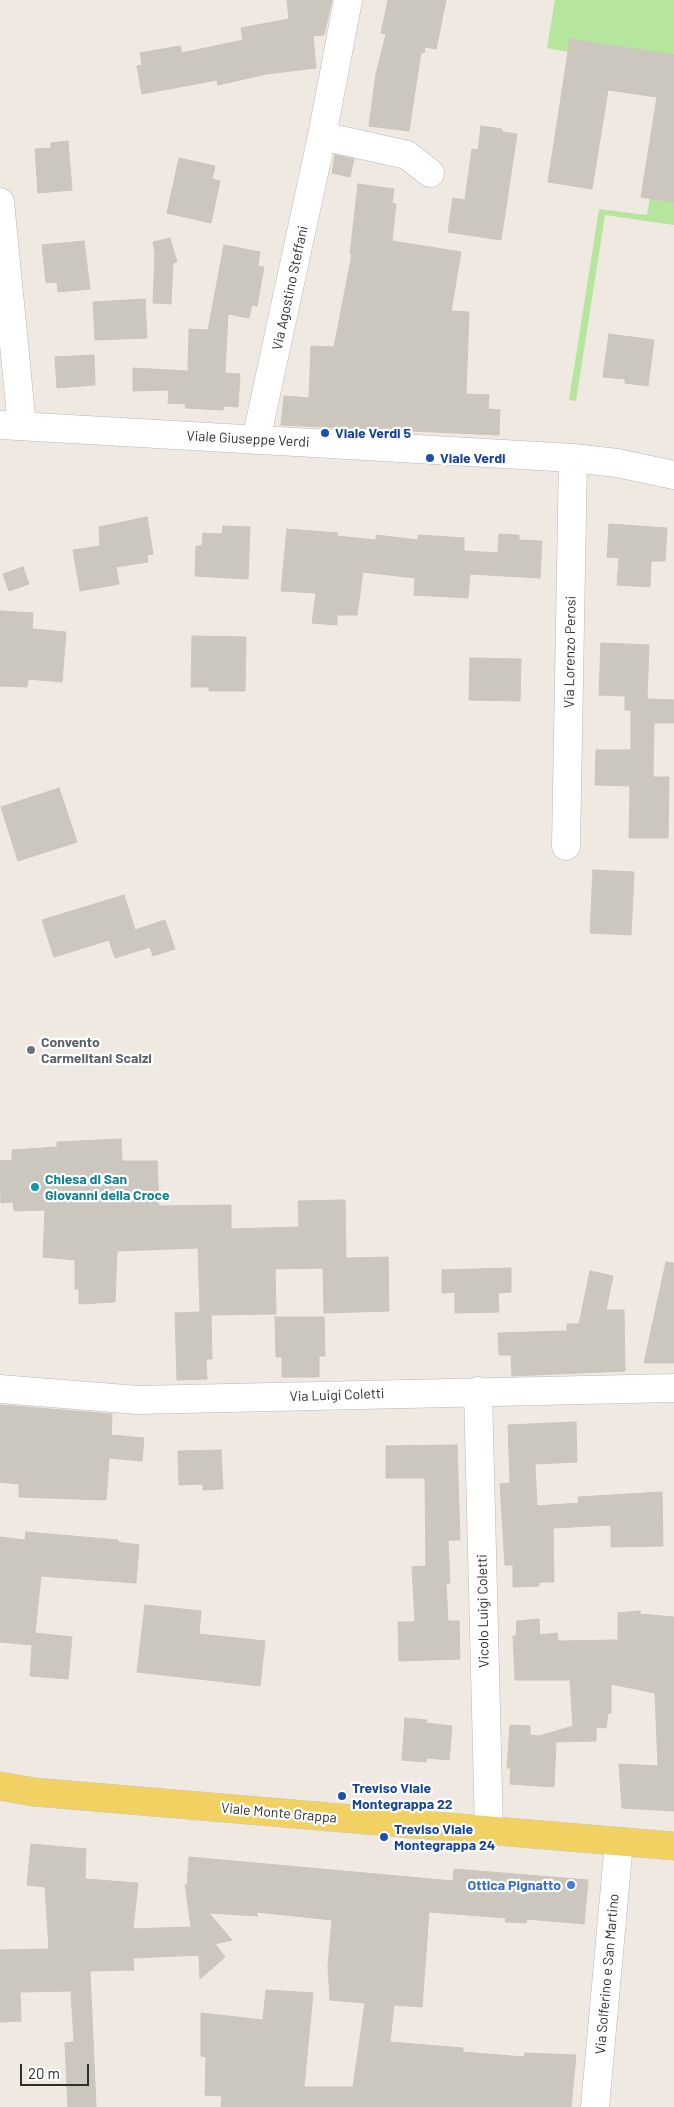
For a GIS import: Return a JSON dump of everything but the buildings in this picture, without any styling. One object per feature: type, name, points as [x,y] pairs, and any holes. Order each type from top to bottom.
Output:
[{"type":"main road","name":"Viale Monte Grappa","points":[[0,1786],[34,1792],[674,1846]]},
{"type":"main road","name":"Viale Monte Grappa","points":[[0,1797],[34,1792]]},
{"type":"street","name":"Via Agostino Steffani","points":[[256,440],[322,136],[348,0]]},
{"type":"street","points":[[322,136],[407,155],[430,173]]},
{"type":"street","points":[[0,202],[11,426]]},
{"type":"street","name":"Viale Giuseppe Verdi","points":[[11,426],[574,458],[617,463],[674,475]]},
{"type":"street","name":"Via Lorenzo Perosi","points":[[566,846],[574,458]]},
{"type":"street","name":"Via Luigi Coletti","points":[[0,1389],[138,1400],[674,1388]]},
{"type":"street","name":"Vicolo Luigi Coletti","points":[[478,1391],[489,1831]]},
{"type":"street","name":"Via Solferino e San Martino","points":[[595,2107],[619,1842]]},
{"type":"green space","points":[[555,0],[674,0],[674,55],[571,39],[569,52],[547,48]]},
{"type":"green space","points":[[650,198],[674,202],[674,225],[605,215],[576,401],[569,400],[599,209],[647,215]]},
{"type":"place","name":"Viale Verdi 5","points":[[325,433]]},
{"type":"place","name":"Viale Verdi","points":[[430,458]]},
{"type":"place","name":"Convento Carmelitani Scalzi","points":[[31,1050]]},
{"type":"place","name":"Chiesa di San Giovanni della Croce","points":[[35,1187]]},
{"type":"place","name":"Treviso Viale Montegrappa 22","points":[[342,1796]]},
{"type":"place","name":"Treviso Viale Montegrappa 24","points":[[384,1837]]},
{"type":"place","name":"Ottica Pignatto","points":[[571,1885]]}]
